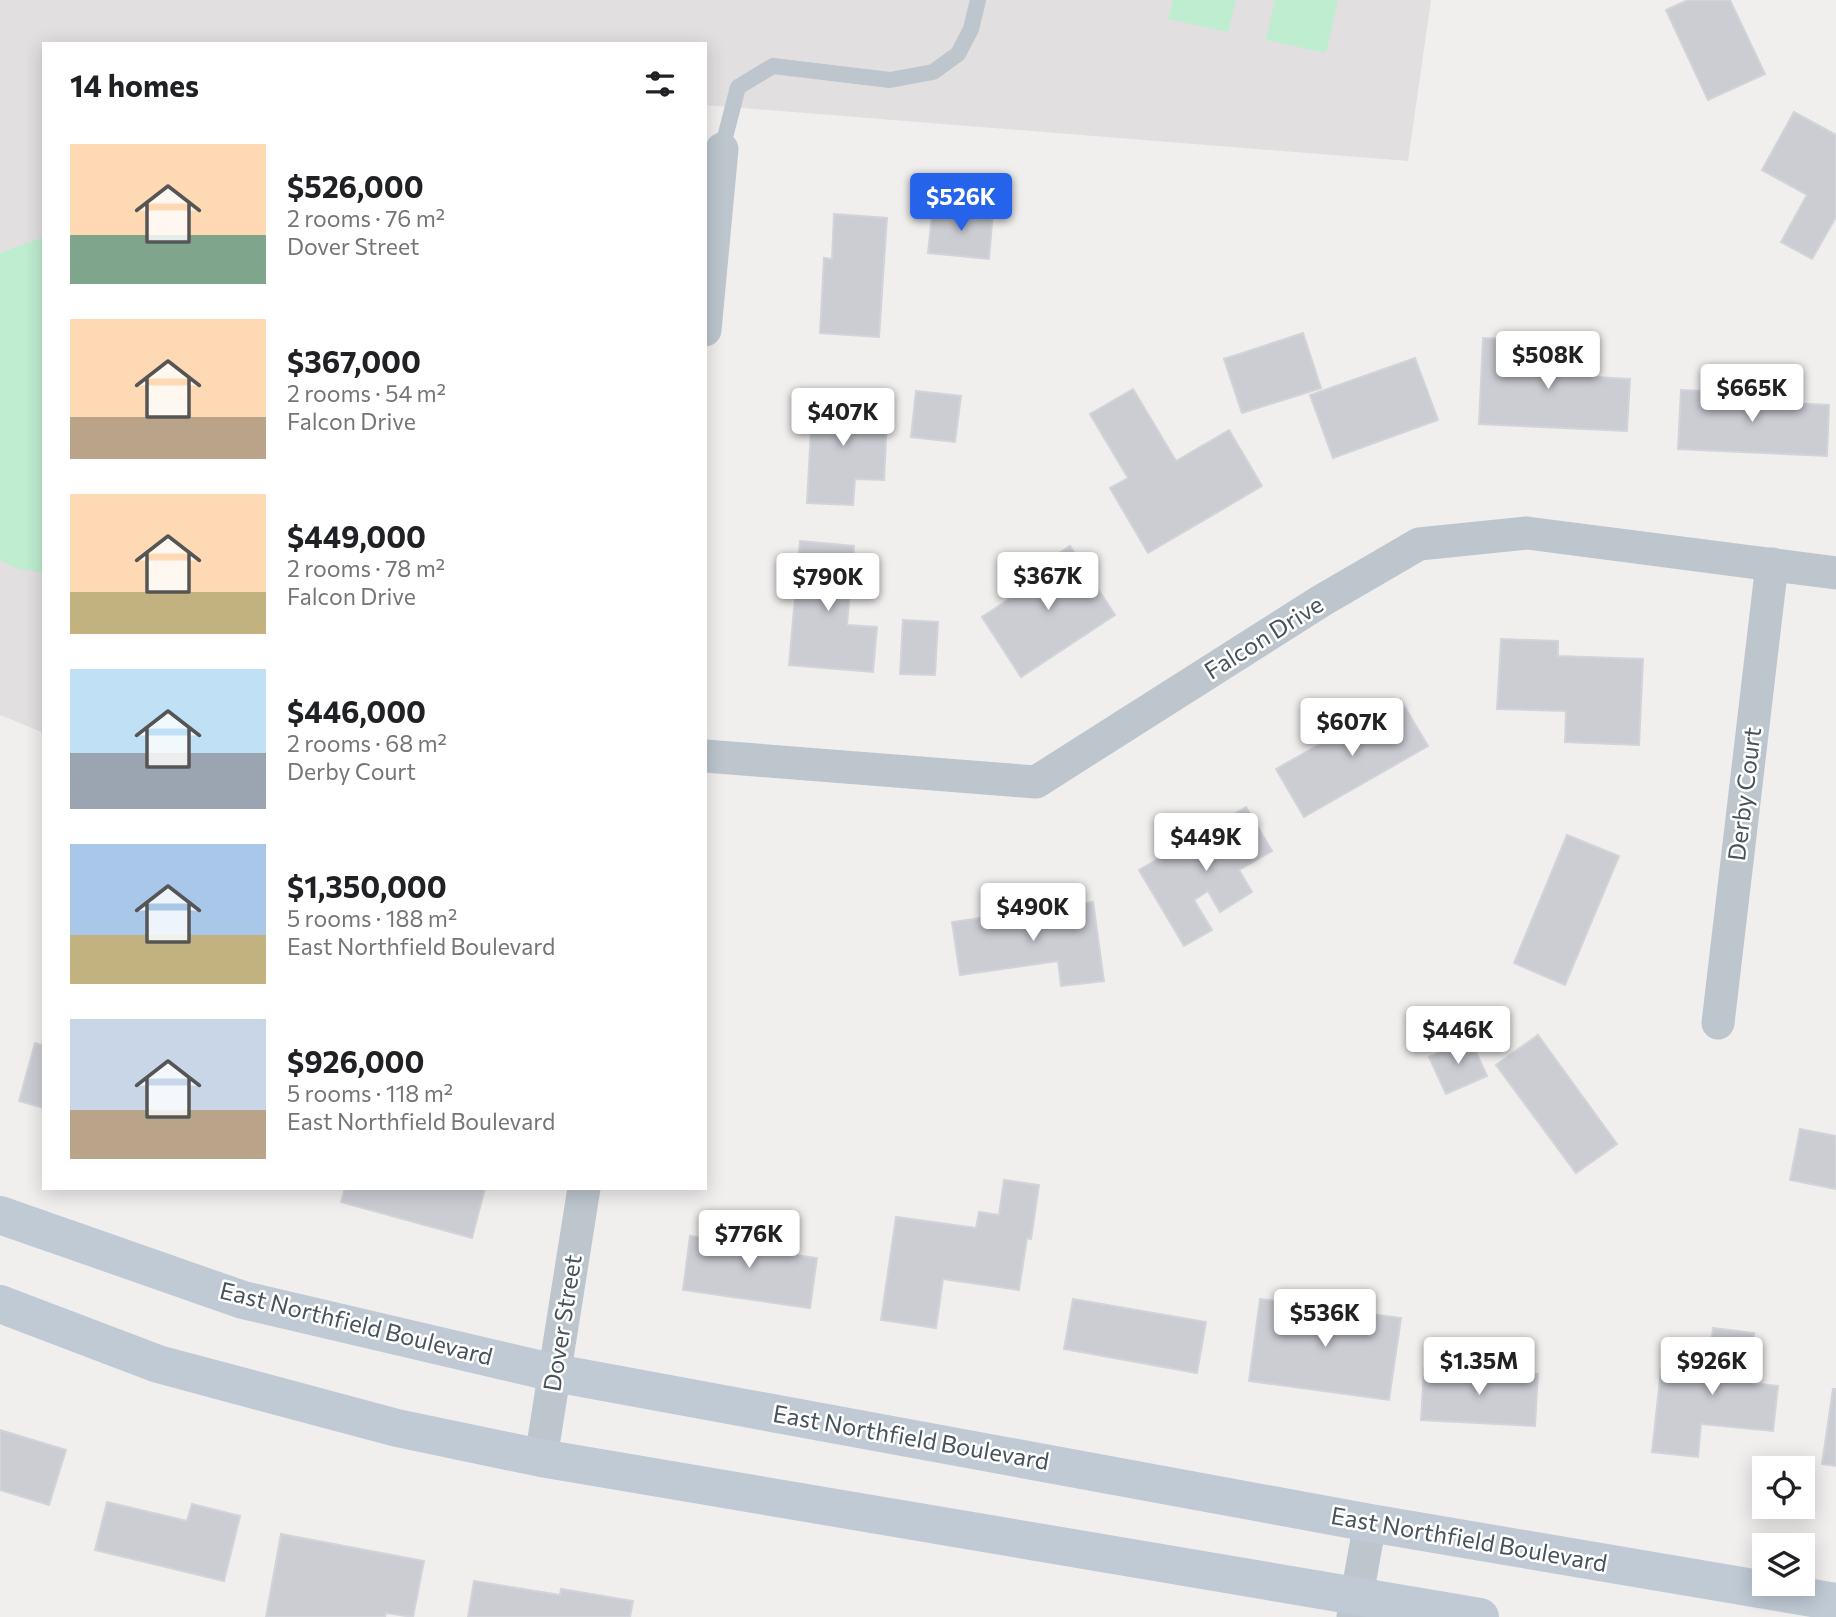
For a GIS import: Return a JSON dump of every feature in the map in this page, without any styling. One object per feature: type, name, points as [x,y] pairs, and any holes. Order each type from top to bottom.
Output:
[{"type":"main road","name":"East Northfield Boulevard","points":[[0,1215],[243,1300],[555,1373],[1370,1523],[1836,1602]]},
{"type":"main road","points":[[0,1304],[158,1364],[397,1428],[541,1458],[1355,1607],[1480,1617]]},
{"type":"street","points":[[707,309],[722,149]]},
{"type":"street","name":"Falcon Drive","points":[[707,756],[1036,782],[1310,608],[1419,544],[1527,533],[1836,573]]},
{"type":"street","name":"Derby Court","points":[[1717,1023],[1772,564]]},
{"type":"street","name":"Dover Street","points":[[541,1458],[584,1190]]},
{"type":"street","points":[[1355,1607],[1370,1523]]},
{"type":"lane","points":[[722,149],[738,87],[773,66],[890,80],[933,72],[957,54],[971,29],[978,0]]},
{"type":"shaded area","points":[[0,0],[1431,0],[1408,161],[707,105],[707,42],[42,42],[42,732],[0,715]]},
{"type":"green space","points":[[1173,0],[1236,0],[1228,32],[1168,19]]},
{"type":"green space","points":[[1275,0],[1338,0],[1326,53],[1266,40]]},
{"type":"green space","points":[[42,238],[42,573],[16,568],[0,560],[0,253]]},
{"type":"building","points":[[1688,0],[1730,0],[1765,74],[1708,100],[1666,10]]},
{"type":"building","points":[[1794,112],[1836,135],[1836,217],[1812,259],[1781,242],[1807,195],[1762,170]]},
{"type":"building","points":[[933,206],[993,212],[989,259],[928,253]]},
{"type":"building","points":[[834,214],[887,218],[879,337],[820,333],[824,258],[832,259]]},
{"type":"building","points":[[1303,333],[1321,388],[1242,413],[1224,359]]},
{"type":"building","points":[[1483,338],[1524,340],[1523,354],[1596,358],[1595,377],[1630,379],[1627,431],[1479,424]]},
{"type":"building","points":[[1415,358],[1438,420],[1333,458],[1310,395]]},
{"type":"building","points":[[1133,389],[1176,461],[1229,430],[1262,486],[1148,553],[1110,488],[1128,478],[1090,414]]},
{"type":"building","points":[[1681,390],[1791,395],[1790,403],[1829,405],[1827,456],[1678,449]]},
{"type":"building","points":[[916,391],[961,396],[955,442],[911,437]]},
{"type":"building","points":[[813,392],[865,395],[863,417],[887,419],[884,480],[855,479],[853,505],[807,503]]},
{"type":"building","points":[[800,541],[854,546],[847,625],[877,627],[873,672],[789,665]]},
{"type":"building","points":[[1070,546],[1115,615],[1021,677],[982,617],[1026,588],[1020,579]]},
{"type":"building","points":[[903,620],[938,622],[935,675],[900,674]]},
{"type":"building","points":[[1501,639],[1558,641],[1558,656],[1643,659],[1639,745],[1565,742],[1566,711],[1497,709]]},
{"type":"building","points":[[1400,699],[1428,746],[1304,817],[1276,769]]},
{"type":"building","points":[[1246,807],[1272,851],[1239,870],[1252,892],[1220,912],[1208,891],[1194,900],[1212,930],[1184,946],[1139,870]]},
{"type":"building","points":[[1567,835],[1619,856],[1565,985],[1514,963]]},
{"type":"building","points":[[1093,902],[1104,981],[1061,986],[1058,961],[960,975],[952,922]]},
{"type":"building","points":[[1538,1035],[1617,1144],[1576,1173],[1496,1065]]},
{"type":"building","points":[[1470,1039],[1487,1076],[1446,1094],[1429,1057]]},
{"type":"building","points":[[35,1043],[42,1045],[42,1107],[19,1101]]},
{"type":"building","points":[[1800,1129],[1836,1136],[1836,1189],[1790,1180]]},
{"type":"building","points":[[1004,1180],[1039,1185],[1031,1239],[1027,1238],[1019,1290],[943,1279],[936,1328],[881,1320],[896,1217],[976,1228],[979,1212],[999,1215]]},
{"type":"building","points":[[344,1190],[484,1190],[472,1238],[341,1202]]},
{"type":"building","points":[[738,1224],[763,1227],[760,1250],[817,1258],[810,1308],[683,1290],[690,1236],[736,1243]]},
{"type":"building","points":[[1073,1299],[1206,1322],[1197,1373],[1064,1349]]},
{"type":"building","points":[[1260,1299],[1401,1318],[1389,1400],[1249,1381]]},
{"type":"building","points":[[1713,1328],[1754,1333],[1749,1383],[1778,1386],[1773,1431],[1701,1424],[1698,1457],[1652,1452],[1661,1369],[1708,1374]]},
{"type":"building","points":[[1424,1368],[1538,1374],[1535,1426],[1421,1420]]},
{"type":"building","points":[[1833,1389],[1836,1389],[1836,1466],[1822,1464]]},
{"type":"building","points":[[0,1430],[66,1450],[49,1505],[0,1490]]},
{"type":"building","points":[[107,1502],[187,1521],[192,1504],[240,1516],[224,1581],[95,1550]]},
{"type":"building","points":[[281,1534],[424,1561],[413,1617],[386,1613],[385,1617],[266,1617]]},
{"type":"building","points":[[474,1581],[560,1595],[561,1589],[633,1601],[630,1617],[468,1617]]}]
